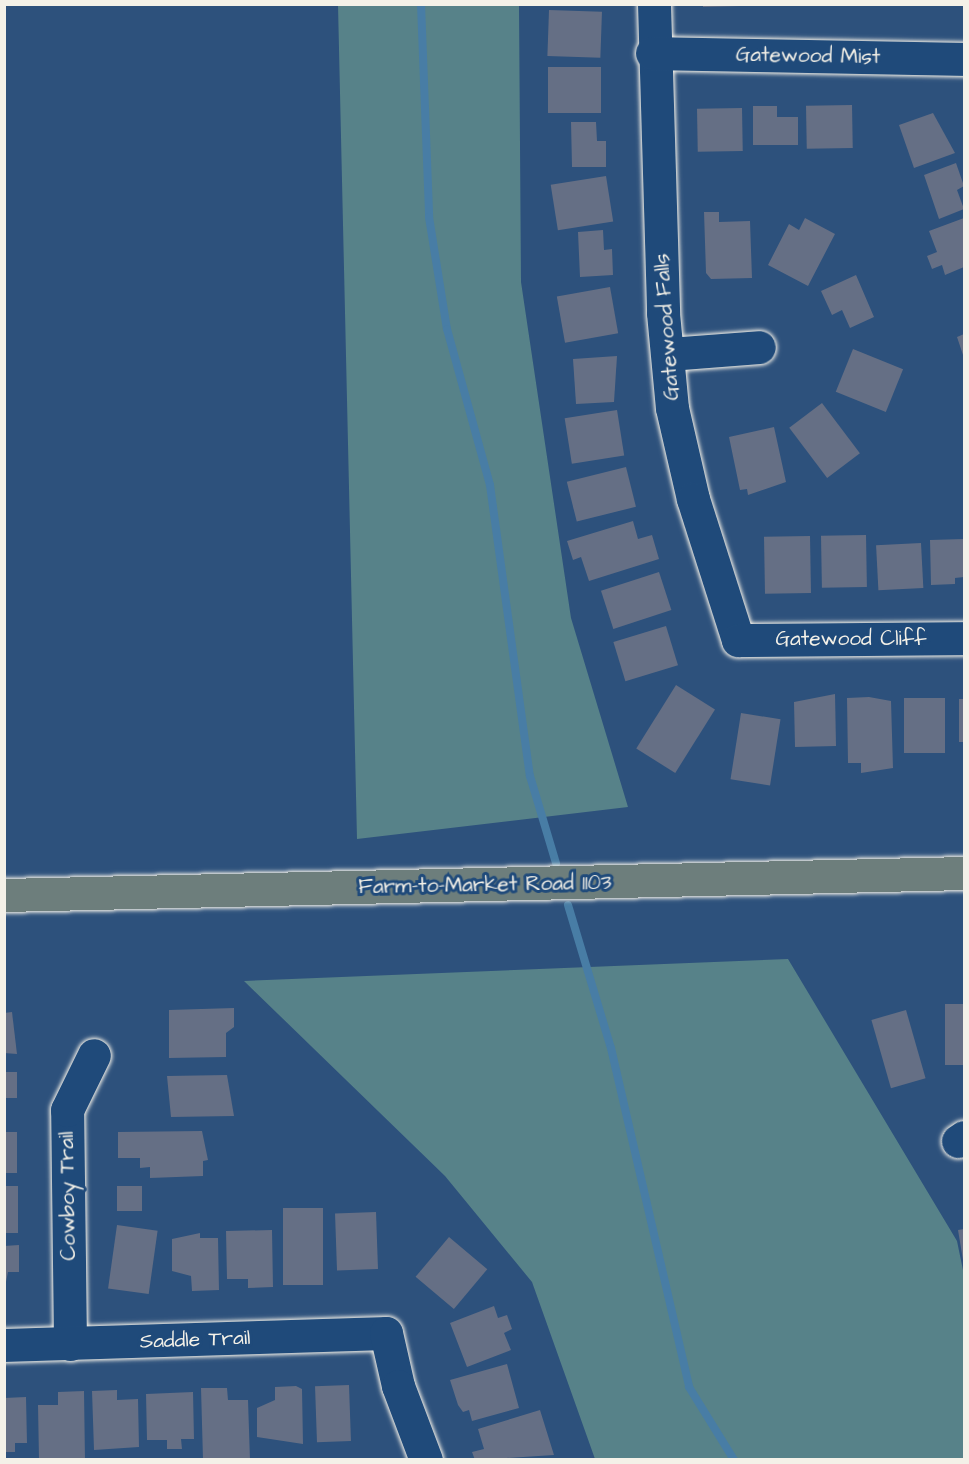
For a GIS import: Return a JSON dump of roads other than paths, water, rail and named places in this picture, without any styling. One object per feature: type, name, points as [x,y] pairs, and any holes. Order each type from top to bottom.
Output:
[{"type":"main road","name":"Farm-to-Market Road 1103","points":[[4,895],[964,873]]},
{"type":"street","name":"Gatewood Falls","points":[[654,4],[652,53],[672,408],[693,499],[738,640]]},
{"type":"street","name":"Gatewood Mist","points":[[652,53],[964,59]]},
{"type":"street","points":[[669,354],[759,347]]},
{"type":"street","name":"Gatewood Cliff","points":[[738,640],[964,638]]},
{"type":"street","name":"Cowboy Trail","points":[[70,1344],[67,1110],[94,1054]]},
{"type":"street","name":"Saddle Trail","points":[[4,1345],[386,1333],[398,1386],[426,1460]]},
{"type":"waterway","points":[[421,4],[429,217],[447,329],[490,485],[530,776],[556,863]]},
{"type":"waterway","points":[[568,905],[611,1048],[689,1387],[734,1460]]}]
